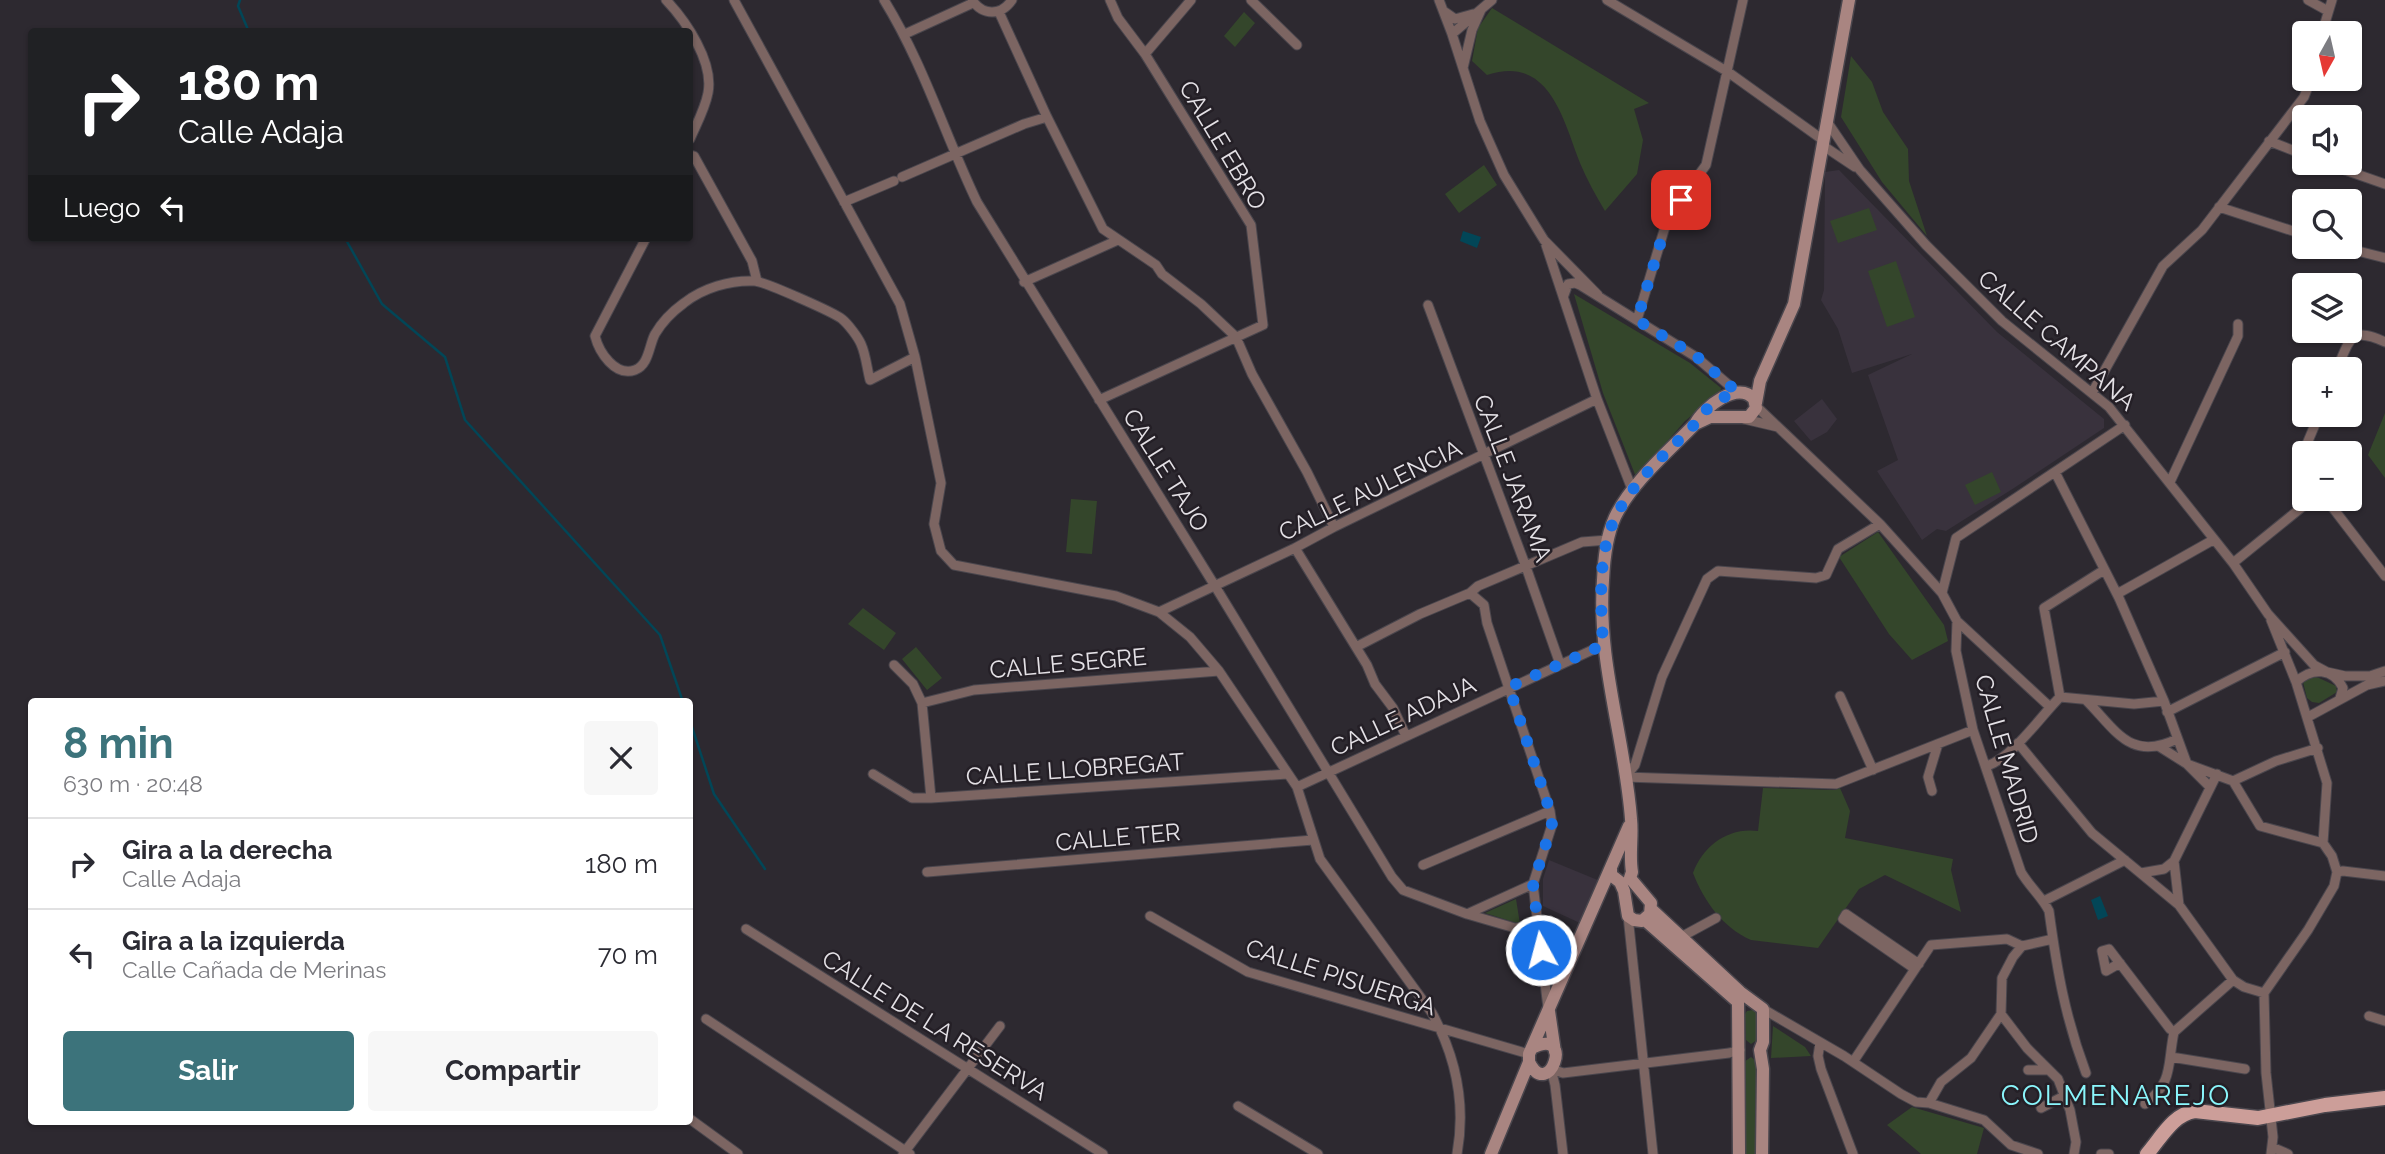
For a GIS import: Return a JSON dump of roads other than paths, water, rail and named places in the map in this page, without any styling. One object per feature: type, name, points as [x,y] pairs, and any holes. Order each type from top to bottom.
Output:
[{"type":"main road","points":[[2147,1154],[2186,1112],[2258,1118],[2325,1105],[2385,1098]]},
{"type":"street","points":[[666,0],[688,28]]},
{"type":"street","points":[[734,0],[900,304],[915,357],[941,483],[934,524],[941,551],[954,565],[1116,596],[1158,612],[1190,637],[1219,671],[1297,788],[1320,859],[1432,1013],[1440,1028],[1454,1066],[1461,1104],[1457,1153]]},
{"type":"street","name":"CALLE TAJO","points":[[884,0],[905,34],[954,154],[977,202],[1392,877],[1403,890],[1467,914],[1515,928],[1538,926]]},
{"type":"street","points":[[905,34],[973,1],[980,9],[999,12],[1012,0]]},
{"type":"street","name":"CALLE EBRO","points":[[1110,0],[1118,18],[1145,54],[1251,225],[1263,325],[1236,337]]},
{"type":"street","points":[[1145,54],[1191,0]]},
{"type":"street","points":[[1251,0],[1297,45]]},
{"type":"street","points":[[1439,0],[1480,121],[1504,174],[1544,240],[1597,399],[1634,489]]},
{"type":"street","points":[[1607,0],[1622,4],[1728,72],[1860,170]]},
{"type":"street","points":[[1637,320],[1668,218],[1706,165],[1743,0]]},
{"type":"street","points":[[1695,424],[1710,417],[1751,416],[1756,405],[1760,381],[1794,304],[1849,0]]},
{"type":"street","points":[[2308,0],[2328,11]]},
{"type":"street","points":[[2325,21],[2332,0]]},
{"type":"street","points":[[1445,12],[1455,19],[1467,17],[1487,3]]},
{"type":"street","points":[[1463,69],[1472,30],[1487,3]]},
{"type":"street","points":[[1452,34],[1487,3]]},
{"type":"street","points":[[999,12],[1096,219],[1103,229],[1156,265],[1236,337],[1252,374],[1307,472],[1334,527]]},
{"type":"street","points":[[1452,34],[1461,35],[1472,30]]},
{"type":"street","points":[[693,35],[709,82],[708,96],[693,132]]},
{"type":"street","points":[[2092,393],[2162,266],[2202,230],[2306,91]]},
{"type":"street","points":[[844,202],[1024,124],[1047,117]]},
{"type":"street","points":[[1826,120],[1860,170]]},
{"type":"street","points":[[2269,141],[2292,150]]},
{"type":"street","points":[[693,156],[752,261],[757,281]]},
{"type":"street","name":"CALLE CAMPANA","points":[[1860,170],[1926,245],[2002,321],[2109,407],[2233,564],[2268,614]]},
{"type":"street","points":[[2359,175],[2385,184]]},
{"type":"street","points":[[2219,207],[2292,231]]},
{"type":"street","points":[[1024,282],[1118,240]]},
{"type":"street","points":[[1544,240],[1598,295]]},
{"type":"street","points":[[644,242],[594,336],[598,348],[612,365],[622,370],[634,370],[643,363],[655,334],[667,318],[685,302],[705,290],[725,284],[757,281],[842,319],[861,343],[870,380],[915,357]]},
{"type":"street","points":[[2362,252],[2385,258]]},
{"type":"street","points":[[1564,295],[1566,286],[1575,283],[1598,295],[1696,356],[1737,393],[1751,395],[1756,405]]},
{"type":"street","name":"CALLE JARAMA","points":[[1428,305],[1560,664]]},
{"type":"street","points":[[2170,482],[2238,336],[2238,324]]},
{"type":"street","points":[[2343,357],[2351,340],[2358,334],[2368,334],[2385,342]]},
{"type":"street","points":[[1099,400],[1236,337]]},
{"type":"street","points":[[1653,1154],[1627,910],[1620,873],[1631,819],[1603,645],[1601,601],[1608,541],[1616,517],[1634,489],[1695,424],[1699,416],[1713,404],[1750,390],[1760,381]]},
{"type":"street","points":[[1737,393],[1726,400],[1725,407],[1736,418],[1780,428]]},
{"type":"street","name":"CALLE AULENCIA","points":[[1158,612],[1295,548],[1597,399]]},
{"type":"street","name":"CALLE MADRID","points":[[1756,405],[1880,524],[1942,593],[1957,621],[1956,651],[1973,730],[2021,872],[2049,911],[2070,1031],[2086,1073]]},
{"type":"street","points":[[1942,593],[1956,538],[2125,425]]},
{"type":"street","points":[[2055,472],[2117,594],[2164,701],[2187,764],[2234,781],[2260,826],[2323,843]]},
{"type":"street","points":[[2233,564],[2297,511]]},
{"type":"street","points":[[2335,511],[2385,576]]},
{"type":"street","points":[[1625,777],[1635,765],[1662,677],[1707,579],[1718,571],[1816,578],[1826,575],[1832,568],[1838,549],[1880,524]]},
{"type":"street","points":[[2117,594],[2213,540]]},
{"type":"street","points":[[1356,647],[1420,614],[1470,593],[1478,586],[1582,542],[1608,541]]},
{"type":"street","points":[[1295,548],[1356,647],[1375,684],[1393,708],[1406,736]]},
{"type":"street","points":[[2060,697],[2043,608],[2104,570]]},
{"type":"street","points":[[1470,593],[1484,605],[1487,623],[1550,811],[1552,825],[1533,884],[1555,1064],[1517,1090]]},
{"type":"street","points":[[2268,614],[2297,682],[2318,748],[2327,783],[2323,843],[2332,856],[2337,872],[2334,886],[2308,930],[2264,993],[2272,1150],[2288,1154]]},
{"type":"street","points":[[2268,614],[2314,665],[2339,680],[2343,688],[2340,698]]},
{"type":"street","points":[[1957,621],[2050,707]]},
{"type":"street","name":"CALLE ADAJA","points":[[1297,788],[1603,645]]},
{"type":"street","points":[[2167,712],[2285,652]]},
{"type":"street","points":[[894,665],[913,684],[922,704],[931,798]]},
{"type":"street","name":"CALLE SEGRE","points":[[922,704],[974,690],[1219,671]]},
{"type":"street","points":[[2297,682],[2309,672],[2370,676],[2385,671]]},
{"type":"street","points":[[2308,717],[2367,685],[2385,681]]},
{"type":"street","points":[[1840,696],[1873,769]]},
{"type":"street","points":[[2060,697],[2134,704],[2164,701]]},
{"type":"street","points":[[1987,766],[1994,764],[2018,743],[2060,697]]},
{"type":"street","points":[[2086,700],[2123,737],[2140,748],[2160,747],[2177,739]]},
{"type":"street","points":[[1625,777],[1836,784],[1973,730]]},
{"type":"street","points":[[2018,743],[2092,833],[2179,905],[2233,980],[2244,987],[2264,993]]},
{"type":"street","points":[[1932,791],[1928,777],[1938,744]]},
{"type":"street","points":[[2160,747],[2187,764],[2210,787]]},
{"type":"street","points":[[2234,781],[2276,761],[2318,748]]},
{"type":"street","name":"CALLE LLOBREGAT","points":[[873,774],[912,798],[931,798],[1287,774]]},
{"type":"street","points":[[2141,873],[2164,869],[2174,861],[2217,774]]},
{"type":"street","points":[[1423,865],[1550,811]]},
{"type":"street","points":[[1491,1154],[1548,1009],[1602,891],[1620,873],[1631,819]]},
{"type":"street","name":"CALLE TER","points":[[927,872],[1313,841]]},
{"type":"street","points":[[2044,901],[2125,860]]},
{"type":"street","points":[[2174,861],[2179,905]]},
{"type":"street","points":[[2337,872],[2343,870],[2385,876]]},
{"type":"street","points":[[1620,873],[1651,903],[1648,915]]},
{"type":"street","points":[[1467,914],[1533,884]]},
{"type":"street","points":[[1627,910],[1631,898],[1643,896]]},
{"type":"street","points":[[1627,910],[1634,920],[1648,915]]},
{"type":"street","points":[[1846,914],[1917,966],[1843,919],[1846,914]]},
{"type":"street","points":[[1648,915],[1681,937],[1740,992],[1761,1007],[1901,1094],[1916,1102],[1929,1103],[1984,1120],[2011,1145],[2038,1154]]},
{"type":"street","points":[[1648,915],[1735,998],[1740,1008],[1739,1154]]},
{"type":"street","name":"CALLE PISUERGA","points":[[1150,916],[1248,972],[1530,1054]]},
{"type":"street","points":[[1681,937],[1716,918]]},
{"type":"street","name":"CALLE DE LA RESERVA","points":[[746,929],[1103,1154]]},
{"type":"street","points":[[1853,1062],[1931,945],[2007,939],[2022,946],[2053,939]]},
{"type":"street","points":[[1929,1103],[1941,1082],[1971,1058],[2001,1014],[2002,978],[2022,946]]},
{"type":"street","points":[[2120,963],[2174,1032]]},
{"type":"street","points":[[2145,1104],[2164,1086],[2169,1073],[2174,1032],[2233,980]]},
{"type":"street","points":[[1740,1008],[1747,1003],[1761,1007]]},
{"type":"street","points":[[1761,1007],[1762,1154]]},
{"type":"street","points":[[2001,1014],[2027,1048],[2058,1079],[2066,1096],[2076,1142],[2074,1154]]},
{"type":"street","points":[[2369,1016],[2385,1021]]},
{"type":"street","points":[[706,1019],[906,1153],[1000,1026]]},
{"type":"street","points":[[1820,1044],[1818,1056],[1821,1069],[1853,1154]]},
{"type":"street","points":[[1530,1054],[1546,1045],[1555,1052]]},
{"type":"street","points":[[1530,1054],[1532,1067],[1563,1073],[1740,1050],[1760,1050]]},
{"type":"street","points":[[2171,1057],[2245,1069]]},
{"type":"street","points":[[1549,1070],[1555,1085],[1563,1154]]},
{"type":"street","points":[[2028,1070],[2048,1070]]},
{"type":"street","points":[[2041,1108],[2066,1096]]},
{"type":"street","points":[[1238,1106],[1318,1154]]},
{"type":"street","points":[[693,1121],[738,1154]]},
{"type":"water","points":[[1463,231],[1481,237],[1477,248],[1460,241]]},
{"type":"water","points":[[2100,896],[2108,916],[2098,920],[2091,900]]},
{"type":"waterway","points":[[240,0],[238,6],[247,28]]},
{"type":"waterway","points":[[347,242],[382,304],[445,357],[465,420],[660,635],[682,698]]},
{"type":"waterway","points":[[693,730],[714,794],[765,869]]},
{"type":"district","name":"COLMENAREJO","points":[[2116,1095]]}]
